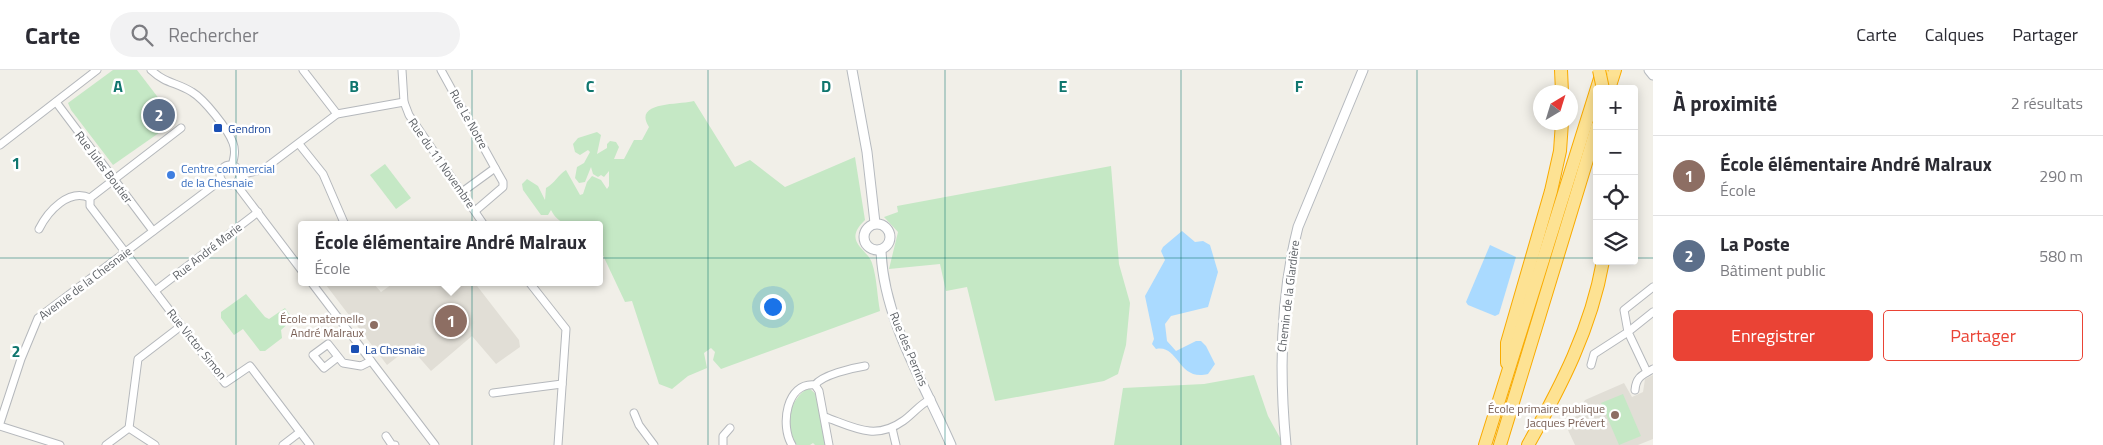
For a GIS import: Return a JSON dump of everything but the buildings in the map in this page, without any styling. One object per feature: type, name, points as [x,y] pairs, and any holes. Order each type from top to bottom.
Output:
[{"type":"highway","points":[[1562,70],[1562,85]]},
{"type":"highway","points":[[1601,70],[1603,85]]},
{"type":"highway","points":[[1485,445],[1601,70]]},
{"type":"highway","points":[[1610,85],[1614,70]]},
{"type":"highway","points":[[1506,378],[1507,343],[1551,191],[1560,150],[1561,130]]},
{"type":"highway","points":[[1500,445],[1596,130]]},
{"type":"highway","points":[[1528,445],[1573,360],[1595,299],[1601,265]]},
{"type":"street","points":[[0,145],[97,70]]},
{"type":"street","points":[[151,70],[167,82],[192,92],[204,102],[232,140],[235,155],[232,166]]},
{"type":"street","points":[[304,70],[338,114]]},
{"type":"street","name":"Rue du 11 Novembre","points":[[402,70],[404,102],[409,115],[482,221]]},
{"type":"street","name":"Rue Le Notre","points":[[441,70],[503,182],[503,187],[475,210]]},
{"type":"street","points":[[852,70],[867,152],[875,223]]},
{"type":"street","name":"Chemin de la Glardière","points":[[1286,445],[1280,363],[1293,247],[1298,226],[1363,70]]},
{"type":"street","points":[[1649,70],[1653,75]]},
{"type":"street","name":"Rue Jules Boutier","points":[[56,102],[153,231]]},
{"type":"street","points":[[240,175],[264,168],[338,114],[404,102]]},
{"type":"street","points":[[39,229],[45,216],[72,195],[79,194],[90,198],[181,128]]},
{"type":"street","points":[[299,144],[322,174],[343,221]]},
{"type":"street","points":[[232,166],[239,170],[240,175],[236,184],[228,185],[221,180],[222,169],[232,166]]},
{"type":"street","points":[[462,192],[495,168]]},
{"type":"street","name":"Avenue de la Chesnaie","points":[[0,424],[21,359],[38,318],[221,180]]},
{"type":"street","points":[[236,184],[298,266]]},
{"type":"street","name":"Rue Victor Simon","points":[[90,198],[90,206],[225,383],[250,366],[310,445]]},
{"type":"street","name":"Rue André Marie","points":[[156,291],[258,212]]},
{"type":"street","points":[[875,223],[884,225],[890,231],[888,245],[881,250],[868,247],[864,240],[865,231],[875,223]]},
{"type":"street","name":"Rue des Perrins","points":[[881,250],[881,266],[893,312],[951,445]]},
{"type":"street","points":[[317,286],[435,445]]},
{"type":"street","points":[[532,286],[566,329],[558,445]]},
{"type":"street","points":[[1635,390],[1636,380],[1650,370],[1628,332],[1624,310],[1653,287]]},
{"type":"street","points":[[1591,365],[1594,354],[1628,332],[1653,312]]},
{"type":"street","points":[[106,445],[129,428],[138,359],[181,326]]},
{"type":"street","points":[[338,358],[343,363],[361,366],[371,361]]},
{"type":"street","points":[[792,445],[785,428],[787,409],[798,392],[837,373],[865,366]]},
{"type":"street","points":[[493,392],[562,384]]},
{"type":"street","points":[[815,385],[818,388],[825,417],[829,445]]},
{"type":"street","points":[[825,417],[858,430],[872,432],[892,428],[931,399]]},
{"type":"street","points":[[634,413],[639,425],[654,445]]},
{"type":"street","points":[[0,424],[60,445]]},
{"type":"street","points":[[129,428],[155,445]]},
{"type":"street","points":[[723,445],[722,436],[730,428]]},
{"type":"street","points":[[892,428],[896,445]]},
{"type":"street","points":[[283,445],[300,432]]},
{"type":"street","points":[[386,436],[392,445],[395,445]]},
{"type":"shaded area","points":[[327,286],[376,286],[381,292],[389,286],[477,286],[519,340],[520,347],[496,364],[472,336],[431,371],[410,347],[387,365]]},
{"type":"shaded area","name":"École primaire publique Jacques Prévert","points":[[1653,375],[1653,439],[1638,445],[1575,445],[1568,430],[1585,400],[1624,383],[1632,397],[1643,392],[1645,379]]},
{"type":"green space","points":[[113,70],[137,70],[176,121],[113,165],[71,110],[68,103]]},
{"type":"green space","points":[[694,101],[735,167],[750,160],[785,187],[855,157],[865,220],[858,228],[856,239],[872,263],[880,311],[721,369],[713,360],[715,352],[711,348],[704,353],[707,368],[688,376],[672,389],[659,384],[632,301],[625,302],[603,255],[603,221],[560,221],[551,210],[548,215],[541,215],[523,190],[522,184],[527,179],[538,186],[545,200],[546,188],[566,170],[580,195],[583,194],[587,182],[592,176],[601,180],[607,189],[609,186],[609,171],[604,177],[601,175],[598,177],[593,174],[591,167],[585,182],[579,183],[575,178],[577,167],[584,163],[590,152],[588,150],[580,155],[575,152],[573,144],[578,138],[597,132],[601,135],[597,154],[607,148],[607,144],[610,141],[616,142],[619,147],[614,159],[624,159],[634,140],[642,140],[649,127],[646,119],[647,113],[652,108]]},
{"type":"green space","points":[[385,164],[411,198],[396,209],[370,175]]},
{"type":"green space","points":[[1111,166],[1119,264],[1130,303],[1126,345],[1118,374],[1104,381],[995,401],[967,287],[946,291],[940,264],[889,269],[898,232],[884,217],[898,212],[897,206]]},
{"type":"green space","points":[[246,294],[265,317],[269,319],[285,308],[293,319],[281,330],[282,338],[265,351],[260,351],[243,329],[234,335],[221,318],[221,312]]},
{"type":"green space","points":[[1254,375],[1268,416],[1284,445],[1114,445],[1123,388],[1204,384]]},
{"type":"green space","points":[[810,389],[817,395],[825,445],[815,445],[813,443],[810,445],[797,445],[790,430],[789,416],[791,409],[799,396],[805,390]]},
{"type":"green space","points":[[1623,394],[1641,436],[1619,445],[1601,403]]},
{"type":"water","points":[[1182,231],[1195,242],[1203,241],[1210,245],[1218,272],[1208,307],[1171,316],[1165,324],[1167,341],[1176,351],[1196,341],[1201,341],[1206,346],[1215,364],[1208,374],[1198,375],[1190,373],[1170,352],[1164,349],[1156,349],[1152,344],[1154,339],[1145,296],[1165,260],[1161,251],[1163,247]]},
{"type":"water","points":[[1490,245],[1516,257],[1499,314],[1495,316],[1468,305],[1466,302]]},
{"type":"place","name":"La Poste","points":[[159,115]]},
{"type":"place","name":"Gendron","points":[[218,128]]},
{"type":"place","name":"Centre commercial de la Chesnaie","points":[[171,175]]},
{"type":"place","name":"École élémentaire André Malraux","points":[[451,321]]},
{"type":"place","name":"École maternelle André Malraux","points":[[374,325]]},
{"type":"place","name":"La Chesnaie","points":[[355,349]]},
{"type":"place","name":"École primaire publique Jacques Prévert","points":[[1615,415]]}]
